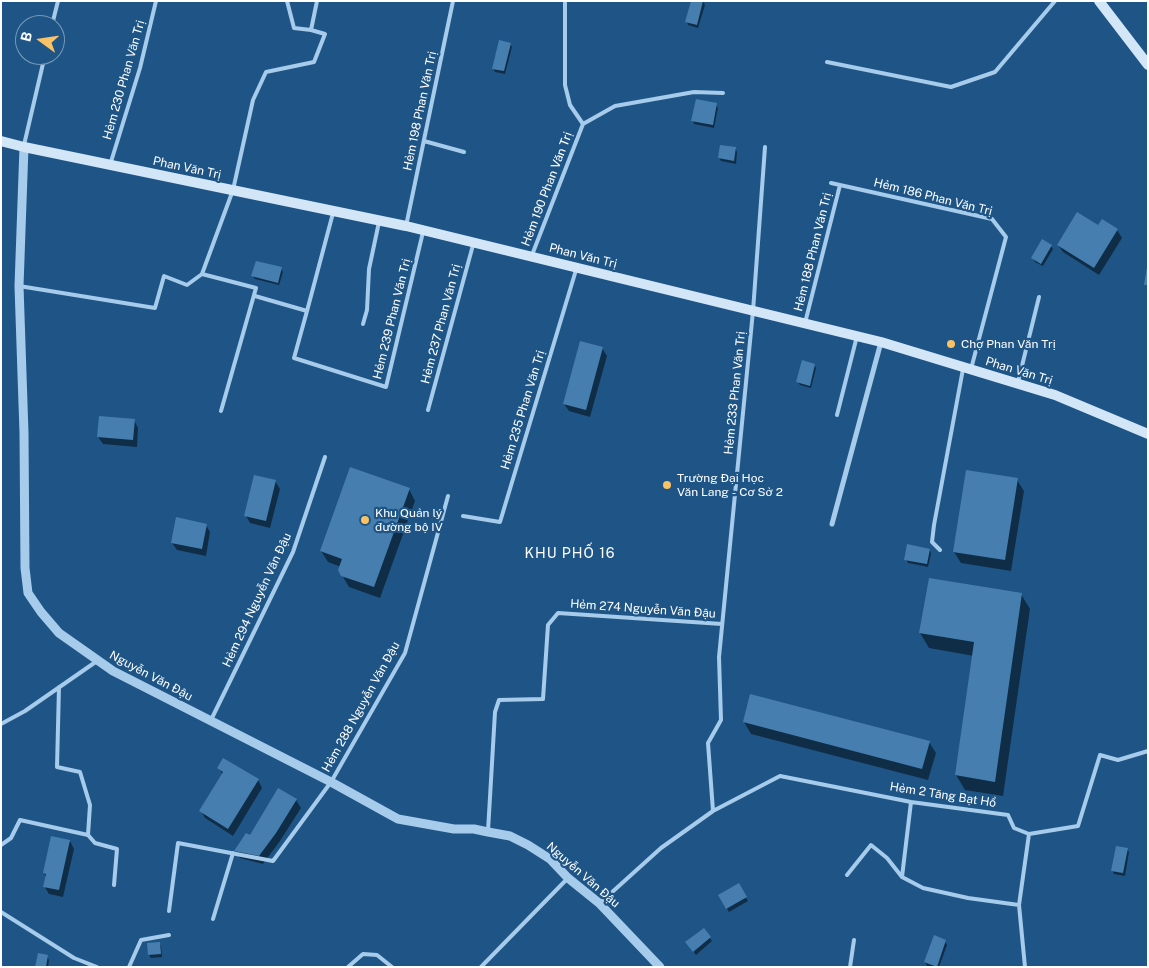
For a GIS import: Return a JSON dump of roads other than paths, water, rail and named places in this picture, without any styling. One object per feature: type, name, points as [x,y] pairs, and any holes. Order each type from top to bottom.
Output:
[{"type":"main road","points":[[1099,1],[1148,65]]},
{"type":"main road","name":"Phan Văn Trị","points":[[1,141],[424,230],[858,336],[1018,382],[1055,395],[1148,434]]},
{"type":"street","name":"Nguyễn Văn Đậu","points":[[24,147],[19,286],[24,433],[25,568],[28,593],[41,612],[59,633],[97,661],[147,690],[211,720],[398,819],[454,829],[474,829],[510,836],[528,845],[550,859],[568,878],[599,904],[660,967]]},
{"type":"street","points":[[832,524],[881,342]]},
{"type":"lane","points":[[54,15],[58,1]]},
{"type":"lane","name":"Hẻm 230 Phan Văn Trị","points":[[110,165],[140,68],[156,1]]},
{"type":"lane","points":[[19,286],[155,308],[164,276],[187,285],[202,274],[233,190],[253,100],[266,72],[314,62],[325,34],[294,28],[287,1]]},
{"type":"lane","points":[[311,30],[317,1]]},
{"type":"lane","name":"Hẻm 198 Phan Văn Trị","points":[[406,226],[453,1]]},
{"type":"lane","points":[[565,1],[565,85],[570,105],[583,124]]},
{"type":"lane","points":[[827,62],[951,86],[995,72],[1055,1]]},
{"type":"lane","points":[[24,147],[43,65]]},
{"type":"lane","name":"Hẻm 190 Phan Văn Trị","points":[[531,257],[583,124],[616,106],[694,92],[723,93]]},
{"type":"lane","points":[[424,141],[464,152]]},
{"type":"lane","name":"Hẻm 233 Phan Văn Trị","points":[[712,811],[708,743],[721,720],[719,657],[754,311],[765,147]]},
{"type":"lane","name":"Hẻm 186 Phan Văn Trị","points":[[831,183],[992,219],[1006,237],[967,368]]},
{"type":"lane","name":"Hẻm 188 Phan Văn Trị","points":[[805,323],[840,185]]},
{"type":"lane","points":[[255,296],[307,311],[333,211]]},
{"type":"lane","points":[[363,324],[367,310],[369,269],[379,220]]},
{"type":"lane","name":"Hẻm 239 Phan Văn Trị","points":[[307,311],[294,358],[386,387],[424,230]]},
{"type":"lane","name":"Hẻm 237 Phan Văn Trị","points":[[428,410],[474,242]]},
{"type":"lane","name":"Hẻm 235 Phan Văn Trị","points":[[464,516],[500,522],[576,268]]},
{"type":"lane","points":[[202,274],[256,288],[221,411]]},
{"type":"lane","points":[[1018,382],[1040,297]]},
{"type":"lane","points":[[837,415],[858,336]]},
{"type":"lane","points":[[940,550],[932,542],[934,525],[967,368]]},
{"type":"lane","name":"Hẻm 294 Nguyễn Văn Đậu","points":[[211,720],[293,552],[325,457]]},
{"type":"lane","name":"Hẻm 288 Nguyễn Văn Đậu","points":[[233,854],[273,861],[331,782],[404,653],[448,496]]},
{"type":"lane","name":"Hẻm 274 Nguyễn Văn Đậu","points":[[488,832],[495,712],[499,700],[543,699],[548,625],[558,613],[722,624]]},
{"type":"lane","points":[[1,724],[25,711],[97,661]]},
{"type":"lane","points":[[59,687],[57,768],[80,772],[90,805],[88,835]]},
{"type":"lane","points":[[1025,967],[1020,905],[1029,834],[1078,826],[1100,755],[1118,760],[1148,752]]},
{"type":"lane","name":"Hẻm 2 Tăng Bạt Hổ","points":[[599,904],[661,848],[712,811],[780,776],[911,802],[1008,815],[1014,828],[1029,834]]},
{"type":"lane","points":[[902,877],[911,802]]},
{"type":"lane","points":[[1,844],[11,838],[20,820],[88,835],[96,844],[117,849],[114,885]]},
{"type":"lane","points":[[169,911],[178,843],[233,854],[213,919]]},
{"type":"lane","points":[[847,875],[871,845],[888,858],[902,877],[923,888],[968,898],[1020,905]]},
{"type":"lane","points":[[481,967],[568,878]]},
{"type":"lane","points":[[1,912],[74,958],[97,967]]},
{"type":"lane","points":[[129,967],[141,940],[169,935]]},
{"type":"lane","points":[[850,967],[854,940]]},
{"type":"lane","points":[[348,967],[363,954],[377,955],[392,967]]},
{"type":"place","name":"Chợ Phan Văn Trị","points":[[951,344]]},
{"type":"place","name":"Trường Đại Học Văn Lang - Cơ Sở 2","points":[[667,485]]},
{"type":"place","name":"Khu Quản lý đường bộ IV","points":[[365,520]]},
{"type":"district","name":"KHU PHỐ 16","points":[[570,554]]}]
